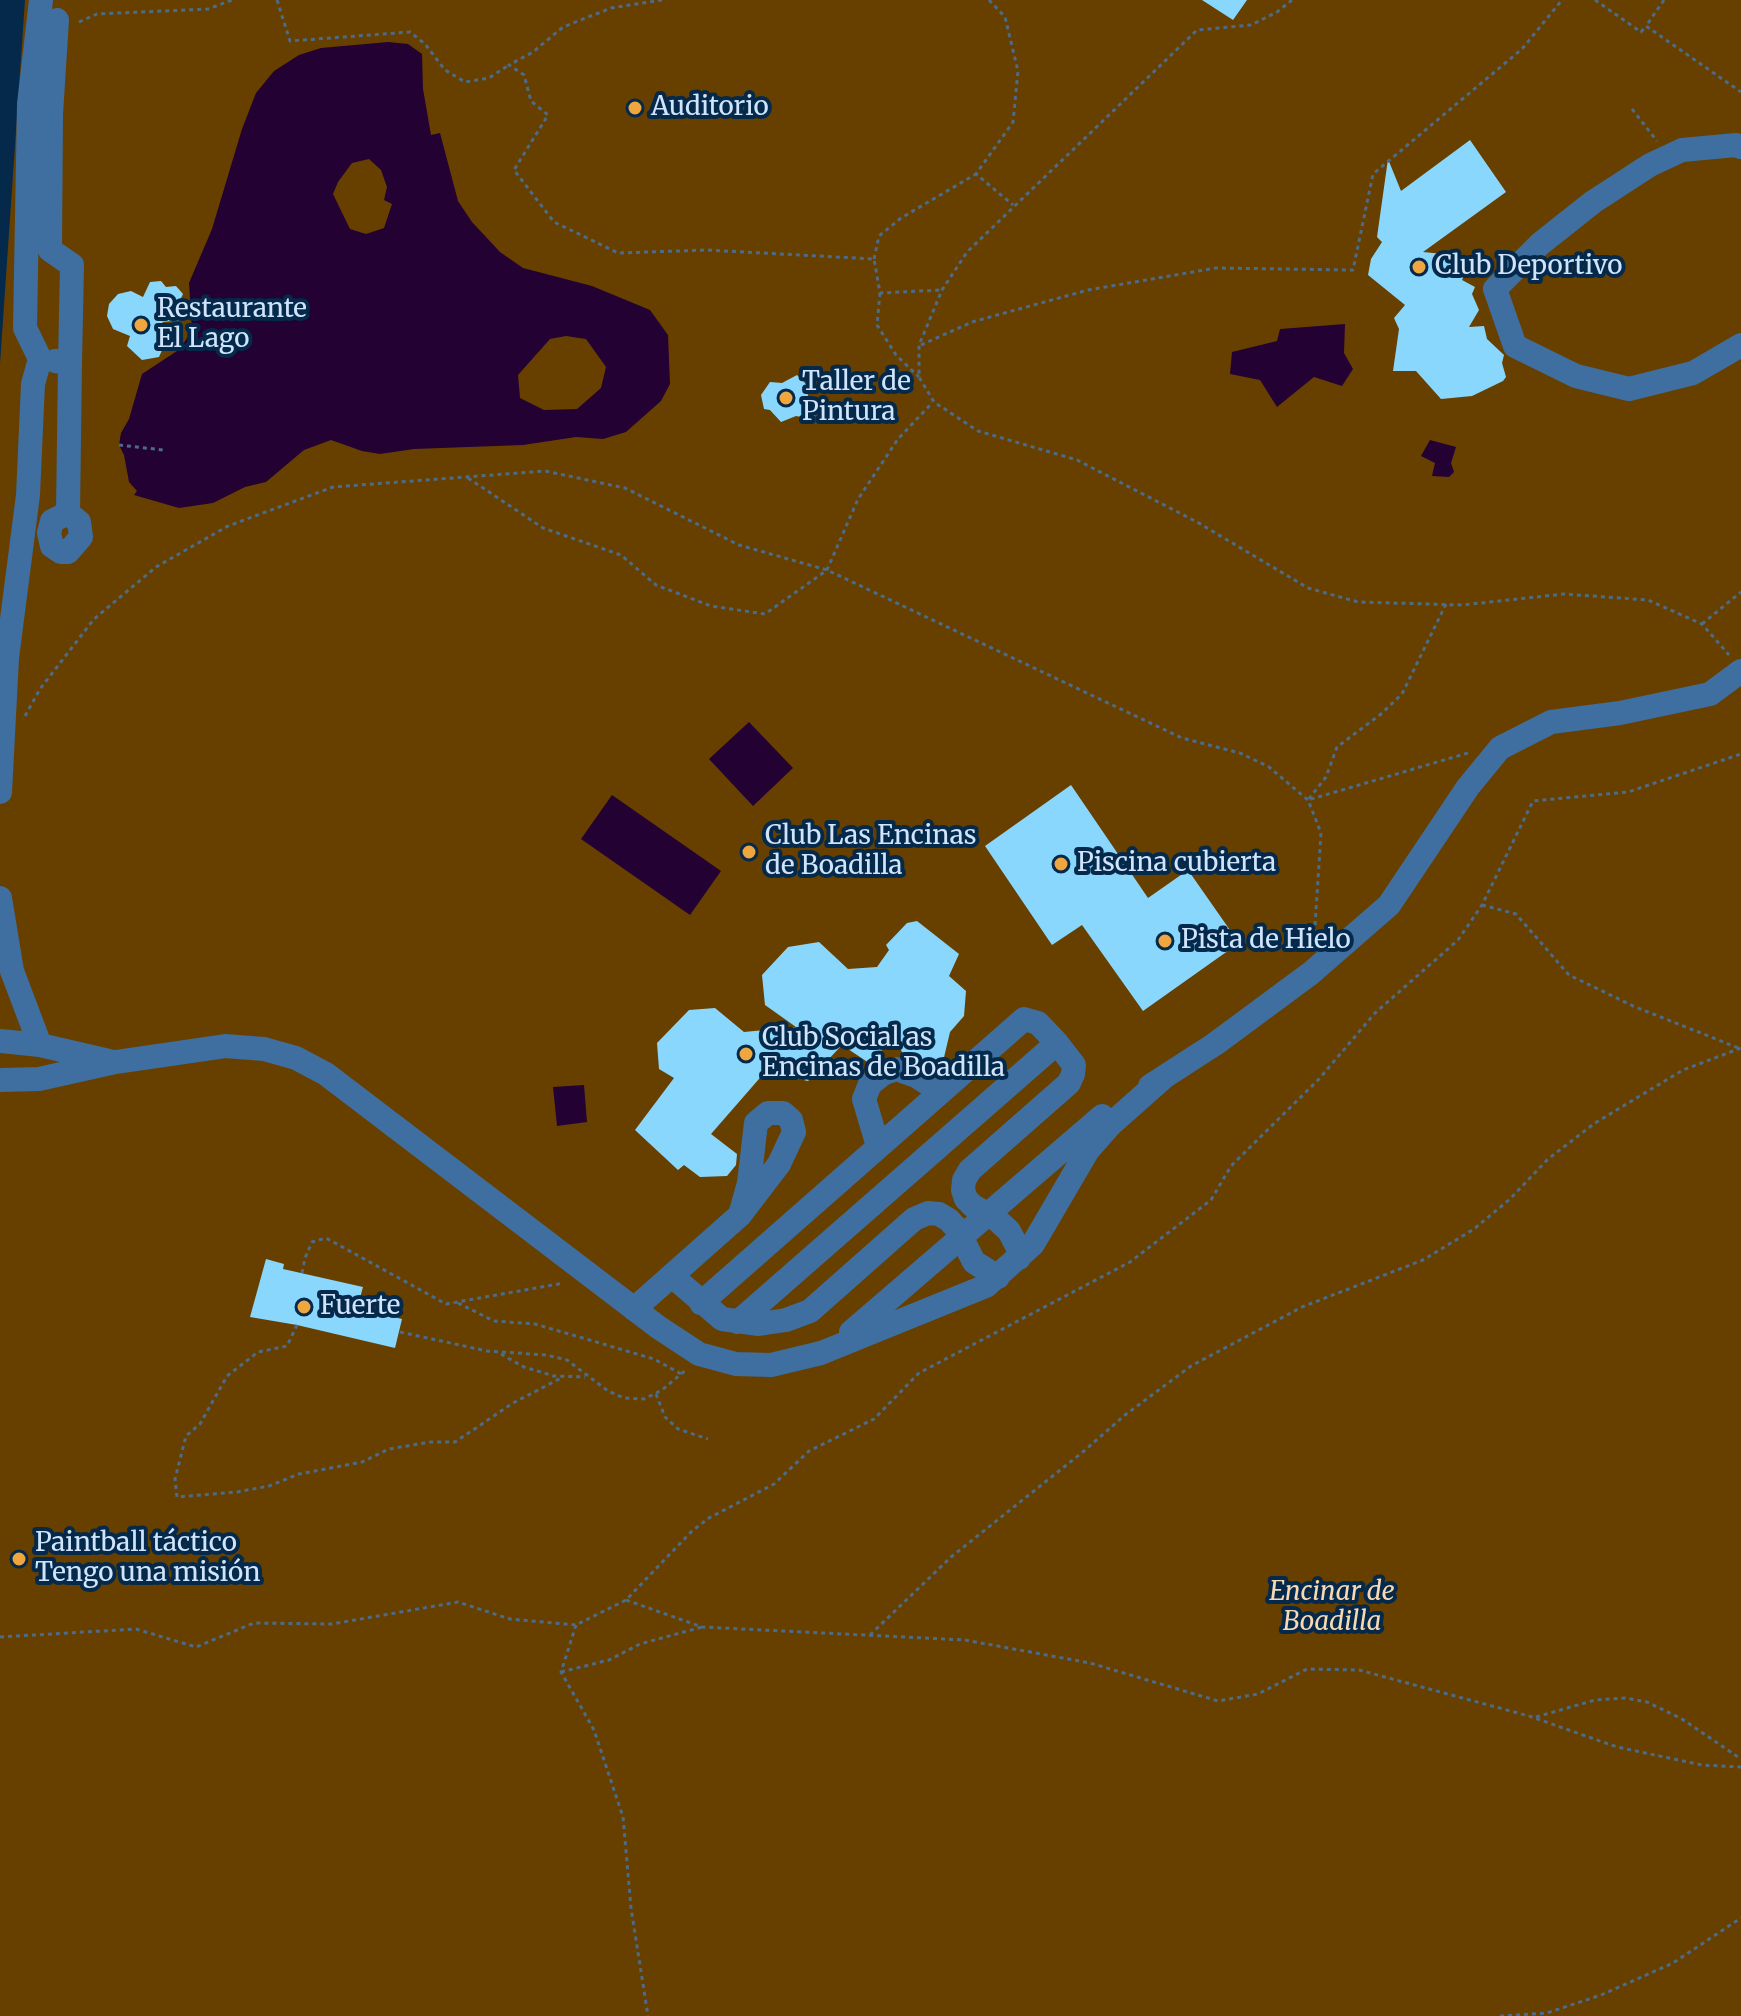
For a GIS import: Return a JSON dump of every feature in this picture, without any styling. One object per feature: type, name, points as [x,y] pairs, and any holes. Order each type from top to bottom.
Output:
[{"type":"street","points":[[0,792],[7,658],[28,495],[33,384],[40,359],[25,328],[29,104],[41,0]]},
{"type":"street","points":[[57,26],[51,114],[50,250],[72,265],[68,513]]},
{"type":"street","points":[[1741,147],[1682,150],[1669,156],[1593,202],[1540,244],[1495,289],[1512,314],[1515,346],[1576,376],[1629,389],[1693,373],[1741,345]]},
{"type":"street","points":[[40,359],[70,363]]},
{"type":"street","points":[[821,1353],[860,1326],[1103,1115],[1163,1078],[1311,973],[1389,905],[1468,787],[1500,748],[1551,722],[1620,713],[1710,694],[1736,664]]},
{"type":"street","points":[[0,898],[12,971],[40,1045]]},
{"type":"street","points":[[701,1303],[1024,1019],[1038,1023],[1074,1065],[1069,1083],[970,1170],[963,1190],[966,1199],[1009,1231],[1019,1258]]},
{"type":"street","points":[[0,1041],[40,1045],[115,1062]]},
{"type":"street","points":[[738,1322],[1057,1043]]},
{"type":"street","points":[[39,1079],[23,1072],[20,1060],[25,1050],[40,1045]]},
{"type":"street","points":[[0,1080],[39,1079],[115,1062],[225,1046],[264,1049],[296,1058],[326,1074],[634,1309],[699,1354],[736,1364],[771,1365],[821,1353],[986,1286],[1033,1244],[1088,1150],[1110,1125],[1163,1078]]},
{"type":"street","points":[[878,1146],[864,1099],[870,1084],[884,1073],[896,1069],[916,1076],[941,1092]]},
{"type":"street","points":[[672,1276],[722,1319],[759,1324],[786,1320],[810,1311],[914,1219],[928,1213],[939,1214],[949,1220],[962,1237],[974,1262],[998,1277]]},
{"type":"street","points":[[634,1309],[740,1215]]},
{"type":"path","points":[[57,26],[97,14],[208,9],[232,0]]},
{"type":"path","points":[[277,0],[290,41],[410,32],[425,44],[445,70],[465,82],[489,78],[533,52],[563,27],[611,8],[662,0]]},
{"type":"path","points":[[989,0],[1005,17],[1018,71],[1013,122],[976,174],[901,218],[879,236],[874,259],[880,293],[877,325],[896,355],[919,377],[934,402],[978,431],[1077,460],[1197,522],[1308,588],[1358,602],[1446,604],[1564,594],[1648,600],[1702,624],[1736,664]]},
{"type":"path","points":[[919,377],[919,345],[942,290],[967,252],[1013,205],[1197,30],[1251,25],[1277,12],[1292,0]]},
{"type":"path","points":[[919,345],[972,322],[1088,290],[1130,282],[1216,268],[1353,270],[1373,174],[1522,49],[1562,0]]},
{"type":"path","points":[[1595,0],[1641,32],[1664,0]]},
{"type":"path","points":[[1646,26],[1741,92]]},
{"type":"path","points":[[509,65],[524,75],[531,101],[548,115],[514,170],[554,222],[618,253],[707,250],[874,259]]},
{"type":"path","points":[[1632,109],[1669,156]]},
{"type":"path","points":[[976,174],[1013,205]]},
{"type":"path","points":[[880,293],[942,290]]},
{"type":"path","points":[[468,478],[543,528],[621,555],[656,585],[711,606],[765,614],[827,570],[858,499],[898,439],[934,402]]},
{"type":"path","points":[[119,445],[163,450]]},
{"type":"path","points":[[26,716],[40,689],[94,619],[156,567],[228,526],[333,487],[545,471],[625,488],[739,545],[827,570],[1182,738],[1240,753],[1269,767],[1308,800],[1321,833],[1311,973]]},
{"type":"path","points":[[1702,624],[1741,592]]},
{"type":"path","points":[[1308,800],[1326,777],[1337,747],[1402,694],[1446,604]]},
{"type":"path","points":[[1308,800],[1456,755],[1500,748]]},
{"type":"path","points":[[0,1637],[136,1629],[196,1647],[254,1623],[332,1624],[458,1602],[510,1619],[576,1625],[626,1600],[692,1531],[709,1518],[774,1484],[809,1451],[874,1419],[919,1373],[1130,1262],[1211,1200],[1231,1166],[1319,1079],[1375,1013],[1458,940],[1482,905],[1533,801],[1628,792],[1741,754]]},
{"type":"path","points":[[1482,905],[1516,914],[1569,975],[1633,1006],[1741,1048]]},
{"type":"path","points":[[870,1635],[951,1557],[1125,1415],[1191,1366],[1302,1307],[1423,1260],[1474,1229],[1510,1199],[1548,1159],[1595,1123],[1683,1070],[1741,1048]]},
{"type":"path","points":[[302,1273],[312,1242],[326,1238],[446,1304],[568,1282],[589,1273]]},
{"type":"path","points":[[458,1303],[494,1321],[535,1324],[654,1359],[683,1375]]},
{"type":"path","points":[[297,1325],[287,1346],[258,1352],[227,1376],[200,1424],[186,1436],[175,1479],[177,1497],[269,1486],[299,1474],[362,1462],[389,1449],[430,1442],[455,1442],[513,1403],[563,1377]]},
{"type":"path","points":[[400,1332],[498,1352],[546,1355],[567,1360],[608,1391],[624,1398],[644,1399],[656,1394],[683,1375],[699,1354]]},
{"type":"path","points":[[498,1352],[524,1367],[563,1377],[587,1377]]},
{"type":"path","points":[[656,1394],[665,1417],[678,1429],[708,1439]]},
{"type":"path","points":[[626,1600],[702,1627],[965,1640],[1074,1660],[1218,1701],[1258,1694],[1307,1669],[1359,1670],[1535,1718],[1617,1747],[1702,1765],[1741,1767]]},
{"type":"path","points":[[576,1625],[561,1672],[594,1730],[623,1817],[631,1908],[648,2016]]},
{"type":"path","points":[[561,1672],[609,1660],[640,1644],[702,1627]]},
{"type":"path","points":[[1535,1718],[1595,1700],[1625,1698],[1647,1702],[1682,1719],[1741,1759]]},
{"type":"path","points":[[1500,2016],[1547,2013],[1601,1995],[1673,1963],[1741,1918]]},
{"type":"green space","name":"Club Las Encinas de Boadilla","points":[[25,0],[1741,0],[1741,2016],[0,2016],[0,364]]},
{"type":"shaded area","points":[[388,42],[408,44],[422,54],[423,89],[431,135],[440,133],[458,201],[472,222],[500,252],[523,268],[592,286],[650,310],[668,335],[670,384],[661,401],[626,432],[603,439],[576,437],[523,445],[414,449],[380,454],[331,440],[304,450],[266,482],[245,487],[213,503],[179,508],[134,495],[137,491],[129,482],[119,445],[121,433],[129,419],[142,374],[180,349],[192,330],[189,283],[212,229],[256,93],[274,71],[299,55],[321,48]],"holes":[[[369,159],[381,170],[387,187],[384,200],[392,204],[384,228],[366,234],[350,229],[333,194],[352,163]],[[566,336],[586,339],[606,367],[601,388],[577,409],[544,410],[520,398],[518,375],[550,339]]]},
{"type":"shaded area","points":[[1345,324],[1344,353],[1353,369],[1342,386],[1314,377],[1277,407],[1260,380],[1230,374],[1232,352],[1277,341],[1280,329]]},
{"type":"shaded area","points":[[1430,440],[1456,447],[1451,463],[1454,472],[1449,477],[1432,476],[1435,463],[1421,456]]},
{"type":"shaded area","points":[[749,722],[793,768],[753,806],[709,759]]},
{"type":"shaded area","points":[[612,795],[721,871],[690,915],[581,839]]},
{"type":"shaded area","points":[[584,1085],[587,1122],[557,1126],[553,1087]]},
{"type":"building","points":[[1202,0],[1247,0],[1233,20]]},
{"type":"building","name":"Club Deportivo","points":[[1470,140],[1506,192],[1423,252],[1473,257],[1462,280],[1475,287],[1472,294],[1479,310],[1469,327],[1484,326],[1487,339],[1504,355],[1502,363],[1506,377],[1472,396],[1441,399],[1416,371],[1393,371],[1399,329],[1394,318],[1405,305],[1368,275],[1371,259],[1382,242],[1377,237],[1388,159],[1401,191]]},
{"type":"building","name":"Restaurante El Lago","points":[[161,281],[166,287],[176,286],[183,294],[179,302],[185,310],[182,320],[162,322],[175,337],[171,347],[163,348],[159,357],[142,360],[127,346],[130,336],[113,329],[107,316],[109,304],[118,294],[131,291],[143,297],[150,282]]},
{"type":"building","name":"Taller de Pintura","points":[[797,375],[806,384],[809,402],[821,409],[812,419],[796,416],[781,422],[770,410],[764,409],[761,395],[770,382],[782,383]]},
{"type":"building","points":[[1071,785],[1148,898],[1188,870],[1239,943],[1143,1011],[1082,925],[1052,945],[985,846]]},
{"type":"building","name":"Club Social as Encinas de Boadilla","points":[[917,921],[959,954],[949,976],[966,991],[964,1016],[950,1032],[941,1070],[925,1061],[923,1063],[904,1056],[895,1038],[869,1063],[842,1045],[808,1081],[786,1076],[772,1064],[711,1134],[737,1154],[736,1165],[727,1176],[700,1177],[684,1165],[678,1170],[635,1130],[674,1078],[659,1069],[657,1043],[689,1010],[715,1008],[744,1032],[796,1027],[765,1005],[762,975],[788,947],[819,942],[848,969],[877,967],[889,950],[886,945],[907,923]]},
{"type":"building","name":"Fuerte","points":[[266,1259],[284,1264],[283,1269],[363,1287],[357,1309],[402,1319],[395,1348],[250,1317]]},
{"type":"place","name":"Auditorio","points":[[635,108]]},
{"type":"place","name":"Club Deportivo","points":[[1419,267]]},
{"type":"place","name":"Restaurante El Lago","points":[[141,325]]},
{"type":"place","name":"Taller de Pintura","points":[[786,398]]},
{"type":"place","name":"Club Las Encinas de Boadilla","points":[[749,852]]},
{"type":"place","name":"Piscina cubierta","points":[[1061,864]]},
{"type":"place","name":"Pista de Hielo","points":[[1165,941]]},
{"type":"place","name":"Club Social as Encinas de Boadilla","points":[[746,1054]]},
{"type":"place","name":"Fuerte","points":[[304,1307]]},
{"type":"place","name":"Paintball táctico Tengo una misión","points":[[19,1559]]},
{"type":"park label","name":"Encinar de Boadilla","points":[[1332,1608]]}]
